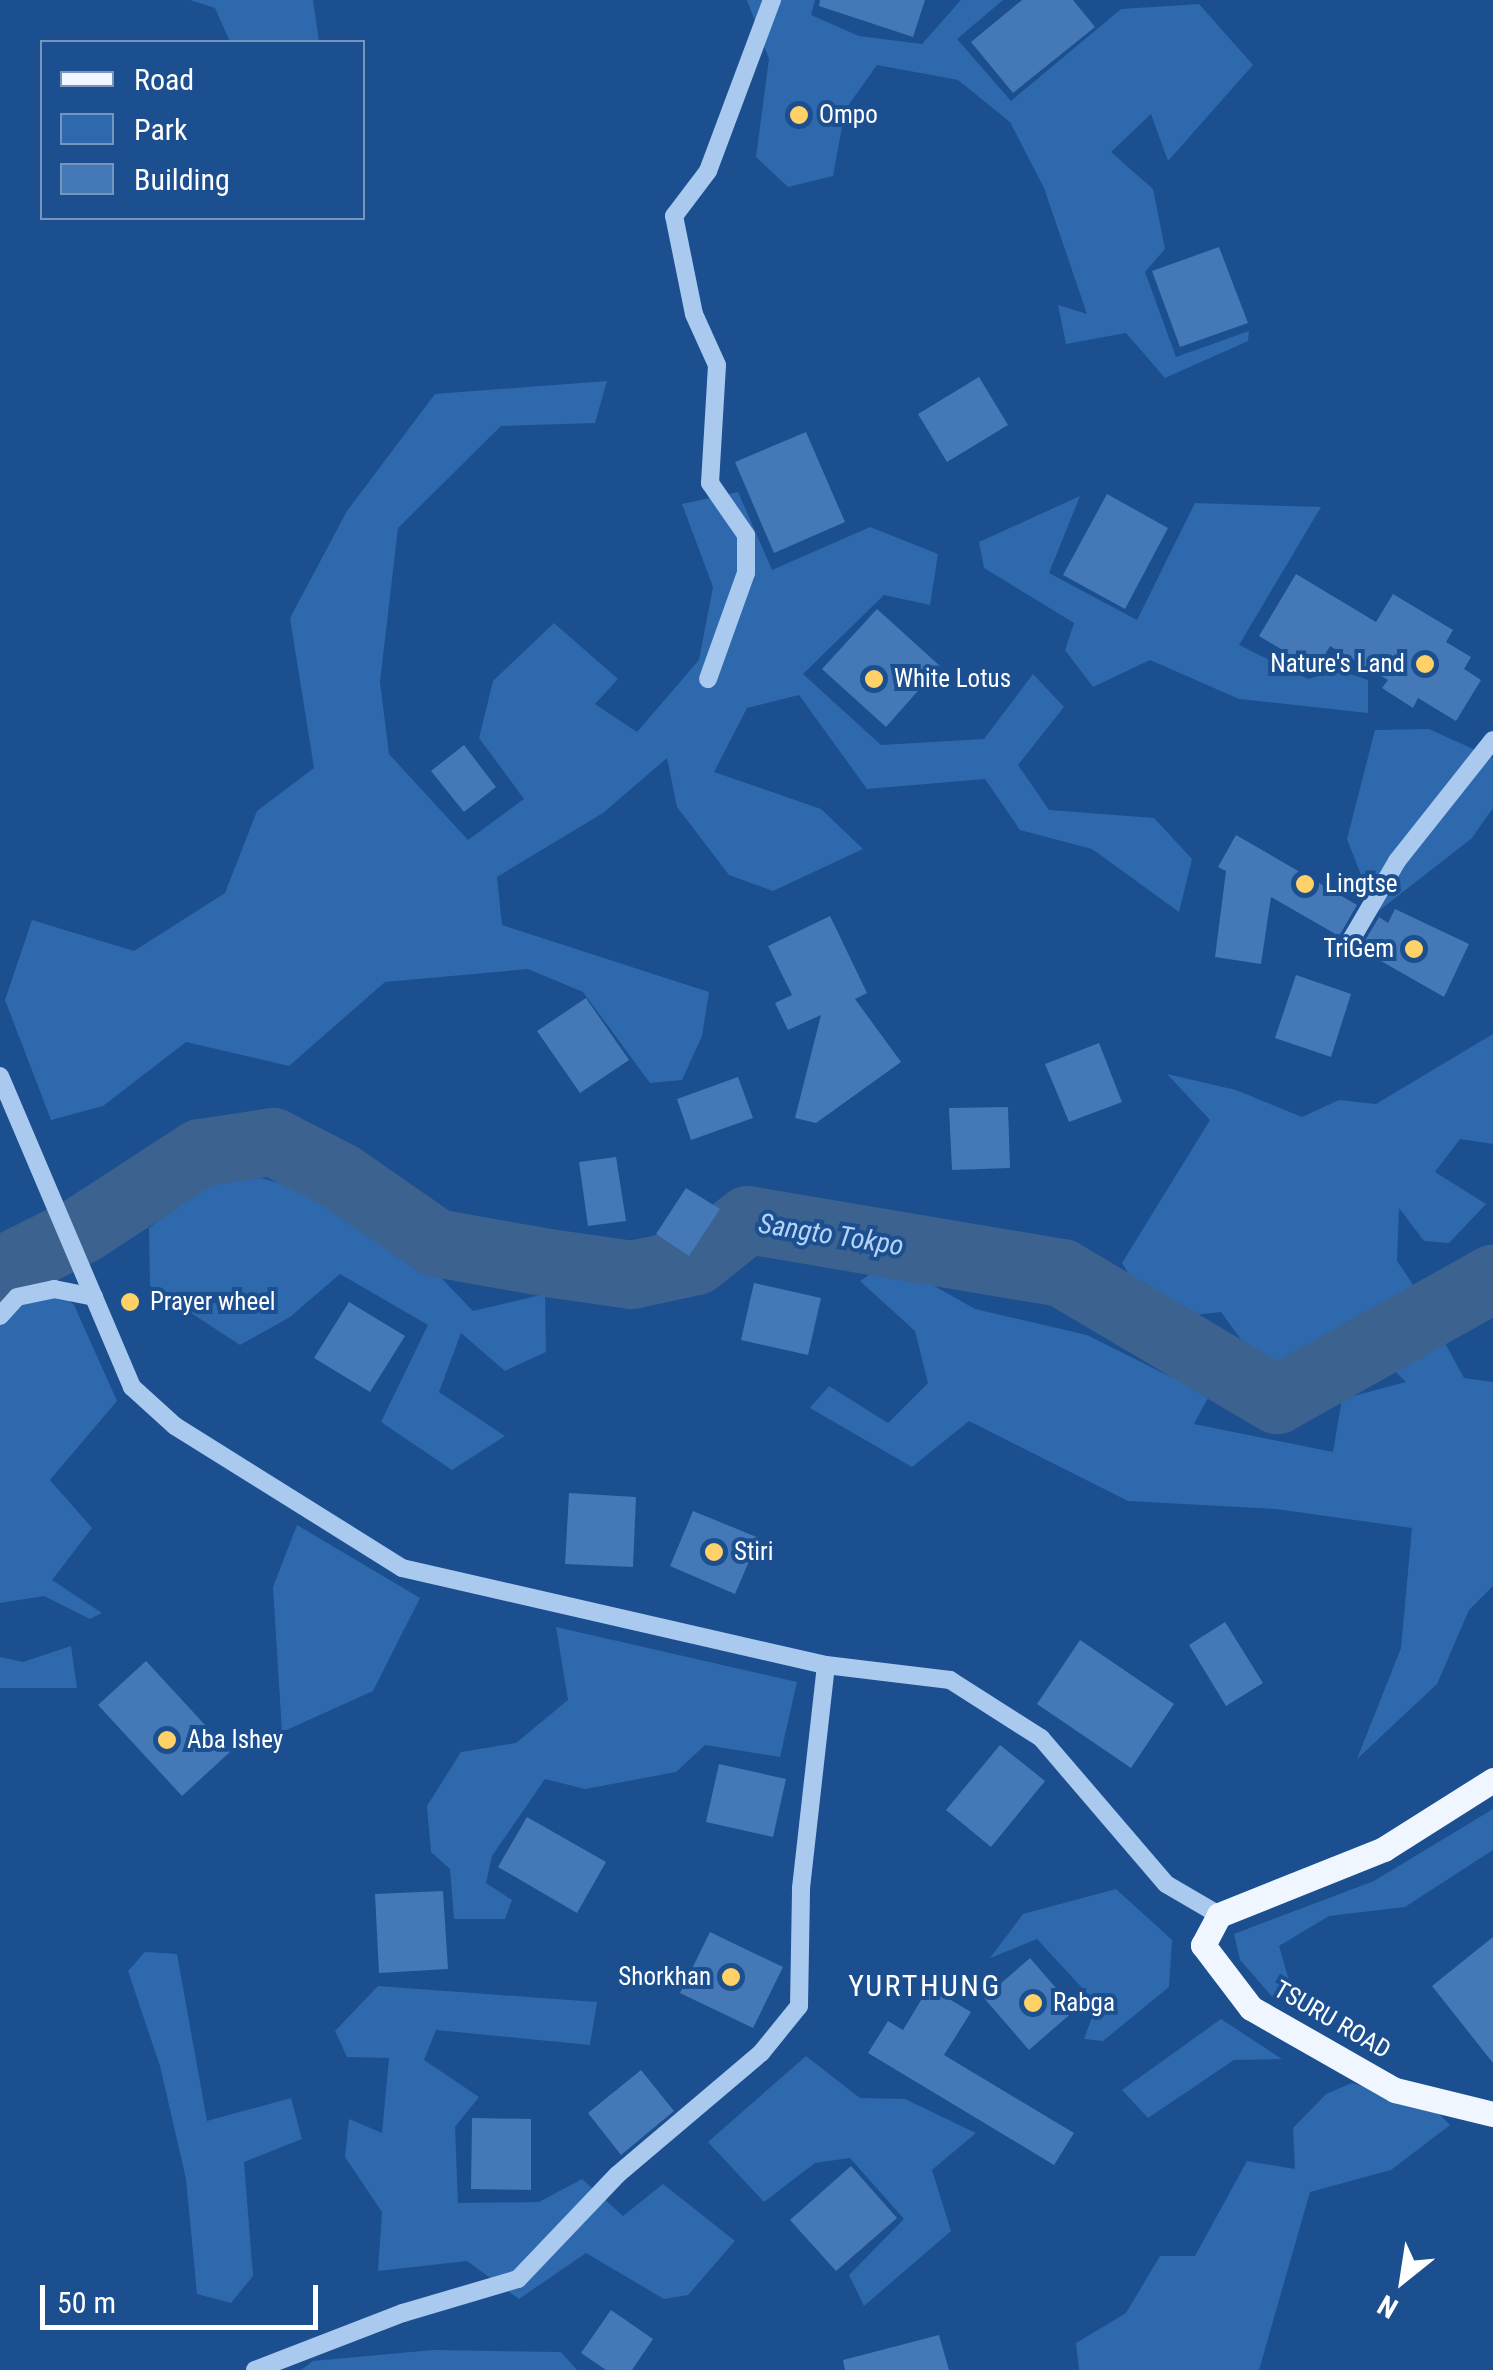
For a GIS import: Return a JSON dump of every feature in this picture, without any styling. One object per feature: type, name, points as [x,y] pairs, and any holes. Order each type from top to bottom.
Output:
[{"type":"main road","points":[[1219,1915],[1384,1850],[1493,1780]]},
{"type":"main road","name":"TSURU ROAD","points":[[1219,1915],[1203,1945],[1250,2008],[1395,2090],[1493,2114]]},
{"type":"street","points":[[708,678],[746,573],[746,535],[710,483],[717,365],[694,314],[674,216],[708,171],[772,0]]},
{"type":"street","points":[[1348,945],[1397,861],[1493,740]]},
{"type":"street","points":[[0,1076],[132,1387],[174,1426],[402,1568],[826,1665],[950,1680],[984,1696],[1041,1738],[1166,1884],[1219,1915]]},
{"type":"street","points":[[0,1316],[16,1298],[54,1288],[94,1297]]},
{"type":"street","points":[[254,2370],[403,2313],[518,2279],[617,2175],[761,2052],[799,2006],[801,1888],[826,1665]]},
{"type":"green space","points":[[190,0],[313,0],[319,40],[229,40],[215,8]]},
{"type":"green space","points":[[747,0],[815,0],[811,15],[859,36],[922,44],[961,0],[1003,0],[957,39],[1011,101],[1121,9],[1199,4],[1253,65],[1168,161],[1151,114],[1111,152],[1153,189],[1165,249],[1145,272],[1176,357],[1249,331],[1248,341],[1165,378],[1126,333],[1066,344],[1058,305],[1087,314],[1044,188],[1010,122],[958,80],[877,65],[845,110],[833,176],[788,187],[756,157],[769,59]]},
{"type":"green space","points":[[607,381],[595,423],[501,426],[398,528],[380,682],[389,754],[468,840],[524,799],[479,738],[493,681],[554,623],[618,679],[595,704],[637,732],[699,660],[713,587],[682,504],[738,492],[772,570],[870,527],[938,554],[930,605],[884,595],[803,674],[881,745],[984,739],[1033,674],[1064,707],[1018,765],[1049,810],[1154,818],[1192,859],[1179,912],[1092,849],[1020,830],[985,779],[867,789],[799,695],[747,708],[714,772],[821,809],[863,849],[773,891],[729,875],[677,807],[667,758],[603,813],[497,877],[502,925],[709,992],[702,1036],[682,1080],[650,1083],[583,992],[528,969],[385,982],[289,1066],[186,1042],[103,1106],[51,1120],[5,1000],[32,920],[134,951],[225,893],[257,811],[314,768],[290,618],[347,511],[435,394]]},
{"type":"green space","points":[[1080,496],[1049,573],[1137,620],[1195,503],[1321,507],[1239,645],[1308,679],[1339,670],[1368,680],[1368,713],[1239,699],[1150,660],[1093,687],[1065,650],[1074,623],[984,568],[979,542]]},
{"type":"green space","points":[[1429,729],[1493,758],[1493,808],[1472,838],[1376,913],[1347,839],[1375,730]]},
{"type":"green space","points":[[1493,1034],[1493,1144],[1460,1139],[1435,1172],[1486,1204],[1449,1243],[1424,1241],[1399,1208],[1397,1261],[1420,1295],[1323,1359],[1266,1374],[1221,1312],[1156,1319],[1122,1263],[1210,1120],[1167,1074],[1236,1090],[1302,1117],[1339,1100],[1376,1104]]},
{"type":"green space","points":[[225,1168],[322,1195],[393,1228],[473,1311],[545,1294],[546,1352],[505,1371],[461,1333],[439,1392],[505,1436],[452,1470],[381,1422],[428,1325],[340,1274],[290,1317],[240,1345],[150,1286],[149,1228]]},
{"type":"green space","points":[[890,1261],[975,1309],[1087,1335],[1209,1396],[1194,1424],[1333,1452],[1342,1399],[1406,1382],[1392,1368],[1445,1343],[1464,1378],[1493,1382],[1493,1586],[1469,1610],[1437,1684],[1357,1759],[1401,1648],[1412,1528],[1276,1509],[1128,1501],[969,1421],[912,1467],[810,1408],[829,1386],[888,1423],[928,1383],[915,1331],[860,1281]]},
{"type":"green space","points":[[42,1279],[74,1305],[117,1401],[50,1480],[92,1528],[52,1580],[102,1613],[90,1619],[44,1596],[0,1603],[0,1305]]},
{"type":"green space","points":[[297,1525],[420,1598],[373,1691],[282,1732],[273,1587]]},
{"type":"green space","points":[[556,1627],[797,1682],[780,1757],[705,1745],[676,1772],[585,1789],[545,1779],[492,1856],[486,1883],[512,1900],[505,1919],[454,1919],[450,1869],[431,1852],[427,1806],[461,1752],[516,1743],[568,1700]]},
{"type":"green space","points":[[71,1646],[77,1688],[0,1688],[0,1657],[23,1662]]},
{"type":"green space","points":[[1493,1809],[1493,1850],[1405,1907],[1329,1916],[1279,1946],[1292,1991],[1275,2000],[1240,1960],[1234,1934],[1374,1881]]},
{"type":"green space","points":[[1116,1889],[1172,1940],[1169,1987],[1103,2041],[1084,2039],[1097,2004],[1037,1939],[990,1958],[1023,1914]]},
{"type":"green space","points":[[145,1952],[177,1954],[207,2121],[291,2098],[302,2139],[244,2162],[253,2276],[231,2303],[197,2294],[186,2179],[160,2066],[128,1971]]},
{"type":"green space","points":[[378,1986],[597,2002],[590,2045],[436,2030],[424,2060],[479,2097],[455,2127],[458,2203],[539,2202],[582,2179],[623,2216],[663,2184],[735,2241],[688,2295],[664,2299],[586,2253],[519,2299],[467,2261],[378,2271],[382,2212],[345,2157],[349,2119],[382,2133],[389,2058],[347,2057],[335,2031]]},
{"type":"green space","points":[[1221,2019],[1282,2059],[1234,2060],[1148,2118],[1122,2090]]},
{"type":"green space","points":[[806,2056],[860,2098],[905,2099],[976,2133],[932,2170],[951,2231],[864,2306],[849,2275],[904,2219],[850,2158],[815,2163],[764,2202],[708,2142]]},
{"type":"green space","points":[[1352,2083],[1432,2107],[1450,2125],[1391,2170],[1310,2192],[1259,2370],[1079,2370],[1076,2343],[1126,2313],[1160,2256],[1195,2256],[1247,2161],[1295,2169],[1293,2128],[1326,2094]]},
{"type":"green space","points":[[433,2350],[561,2352],[577,2370],[301,2370],[313,2361]]},
{"type":"building","points":[[820,0],[925,0],[913,37],[819,6]]},
{"type":"building","points":[[1022,0],[1073,0],[1095,27],[1013,93],[971,42]]},
{"type":"building","points":[[1219,247],[1248,323],[1180,347],[1152,271]]},
{"type":"building","points":[[979,377],[1008,425],[947,462],[918,414]]},
{"type":"building","points":[[806,432],[845,522],[774,553],[735,462]]},
{"type":"building","points":[[1107,494],[1168,528],[1125,609],[1063,575]]},
{"type":"building","points":[[1296,574],[1376,622],[1393,594],[1453,630],[1446,642],[1471,657],[1464,669],[1481,680],[1456,721],[1418,698],[1413,708],[1382,688],[1388,680],[1330,646],[1316,670],[1259,636]]},
{"type":"building","points":[[877,609],[940,666],[886,727],[822,669]]},
{"type":"building","points":[[464,745],[496,787],[464,812],[431,771]]},
{"type":"building","points":[[1236,835],[1357,905],[1339,936],[1271,897],[1261,964],[1215,957],[1226,871],[1218,867]]},
{"type":"building","points":[[1395,909],[1469,944],[1444,997],[1360,949],[1379,917],[1388,923]]},
{"type":"building","points":[[830,916],[867,993],[855,999],[901,1062],[816,1123],[795,1118],[821,1015],[788,1030],[775,1003],[792,995],[768,946]]},
{"type":"building","points":[[1296,975],[1351,994],[1331,1057],[1275,1038]]},
{"type":"building","points":[[586,998],[629,1060],[580,1093],[537,1031]]},
{"type":"building","points":[[1099,1043],[1122,1102],[1069,1122],[1045,1064]]},
{"type":"building","points":[[738,1077],[753,1118],[691,1140],[677,1099]]},
{"type":"building","points":[[1008,1107],[1010,1168],[952,1170],[949,1108]]},
{"type":"building","points":[[616,1157],[626,1221],[588,1226],[579,1162]]},
{"type":"building","points":[[686,1188],[720,1209],[689,1256],[656,1234]]},
{"type":"building","points":[[754,1283],[821,1298],[808,1355],[741,1340]]},
{"type":"building","points":[[349,1302],[405,1336],[370,1392],[314,1358]]},
{"type":"building","points":[[569,1493],[636,1497],[633,1567],[565,1564]]},
{"type":"building","name":"Stiri","points":[[693,1511],[759,1538],[735,1594],[670,1566]]},
{"type":"building","points":[[1225,1622],[1263,1683],[1226,1706],[1189,1645]]},
{"type":"building","points":[[1080,1640],[1174,1704],[1131,1768],[1037,1704]]},
{"type":"building","points":[[146,1661],[230,1752],[182,1796],[98,1705]]},
{"type":"building","points":[[1000,1745],[1045,1781],[991,1847],[946,1810]]},
{"type":"building","points":[[719,1764],[786,1779],[773,1837],[706,1822]]},
{"type":"building","points":[[527,1817],[606,1862],[577,1913],[498,1867]]},
{"type":"building","points":[[443,1891],[448,1969],[379,1973],[375,1894]]},
{"type":"building","points":[[710,1932],[783,1967],[753,2028],[680,1993]]},
{"type":"building","points":[[1493,1937],[1493,2063],[1432,1986]]},
{"type":"building","points":[[1030,1958],[1075,2010],[1029,2050],[984,1998]]},
{"type":"building","points":[[929,1987],[971,2012],[944,2055],[1074,2133],[1054,2165],[868,2053],[888,2021],[903,2030]]},
{"type":"building","points":[[641,2070],[674,2111],[621,2155],[588,2113]]},
{"type":"building","points":[[472,2118],[531,2119],[531,2190],[471,2189]]},
{"type":"building","points":[[851,2166],[897,2218],[836,2271],[790,2220]]},
{"type":"building","points":[[611,2310],[653,2339],[632,2370],[606,2370],[581,2353]]},
{"type":"building","points":[[939,2335],[949,2370],[845,2370],[843,2360]]},
{"type":"waterway","name":"Sangto Tokpo","points":[[0,1271],[82,1230],[200,1153],[273,1142],[341,1177],[436,1243],[548,1263],[632,1275],[696,1261],[748,1220],[1062,1273],[1277,1400],[1493,1279]]},
{"type":"place","name":"Ompo","points":[[799,115]]},
{"type":"place","name":"Nature's Land","points":[[1425,664]]},
{"type":"place","name":"White Lotus","points":[[874,679]]},
{"type":"place","name":"Lingtse","points":[[1305,884]]},
{"type":"place","name":"TriGem","points":[[1414,949]]},
{"type":"place","name":"Prayer wheel","points":[[130,1302]]},
{"type":"place","name":"Stiri","points":[[714,1552]]},
{"type":"place","name":"Aba Ishey","points":[[167,1740]]},
{"type":"place","name":"Shorkhan","points":[[731,1977]]},
{"type":"place","name":"Rabga","points":[[1033,2003]]},
{"type":"district","name":"YURTHUNG","points":[[925,1986]]}]
